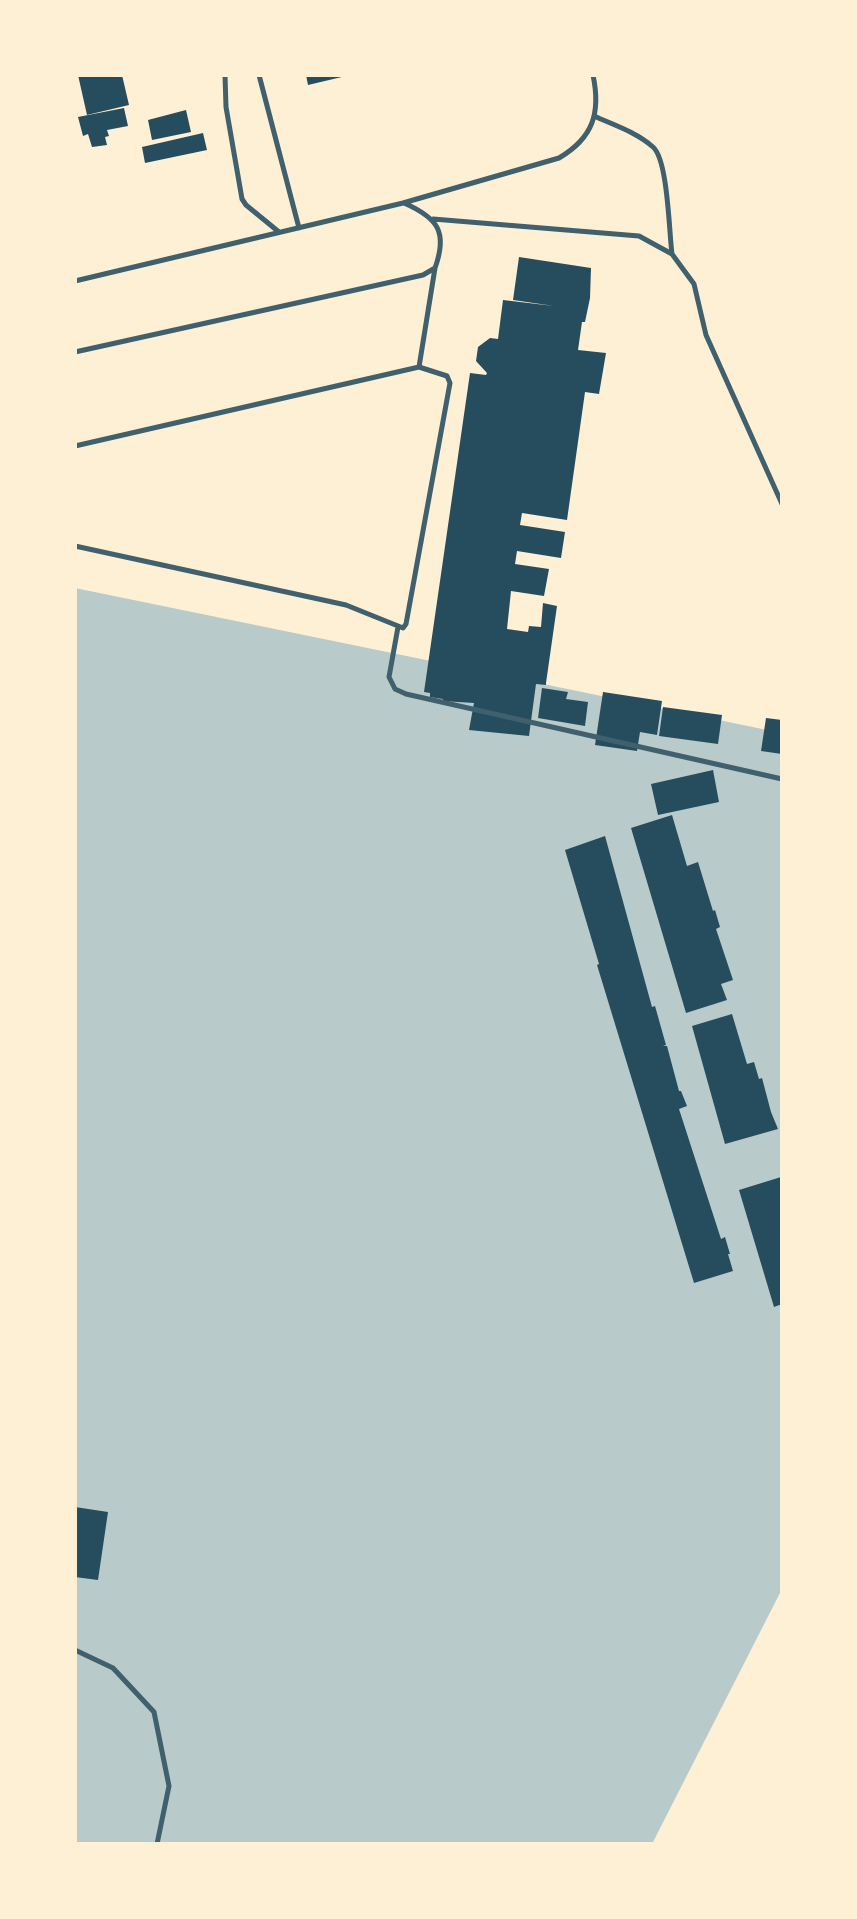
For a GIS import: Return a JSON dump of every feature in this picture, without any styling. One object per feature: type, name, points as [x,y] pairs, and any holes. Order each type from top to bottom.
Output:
[{"type":"lane","points":[[225,75],[226,107],[243,199],[246,205],[279,232]]},
{"type":"lane","points":[[259,75],[299,228]]},
{"type":"lane","points":[[75,281],[403,203],[559,158],[576,148],[587,134],[594,116],[597,94],[593,75]]},
{"type":"lane","points":[[594,116],[629,131],[656,149],[665,176],[671,254]]},
{"type":"lane","points":[[403,203],[433,219],[442,239],[419,367]]},
{"type":"lane","points":[[433,219],[639,236],[671,254],[694,284],[706,335],[782,504]]},
{"type":"lane","points":[[75,352],[423,275],[435,268]]},
{"type":"lane","points":[[75,446],[419,367],[447,376],[450,383],[406,624],[403,628],[346,605],[75,546]]},
{"type":"lane","points":[[398,627],[389,677],[395,689],[406,695],[782,779]]},
{"type":"lane","points":[[75,1650],[113,1668],[154,1712],[169,1786],[157,1844]]},
{"type":"shaded area","points":[[75,588],[782,733],[782,1589],[652,1844],[75,1844]]},
{"type":"building","points":[[78,75],[122,75],[129,105],[87,115]]},
{"type":"building","points":[[306,75],[346,75],[346,76],[308,85]]},
{"type":"building","points":[[124,108],[128,126],[107,130],[107,145],[92,147],[88,134],[83,136],[78,117]]},
{"type":"building","points":[[186,110],[191,132],[152,140],[148,120]]},
{"type":"building","points":[[203,133],[207,150],[145,163],[142,147]]},
{"type":"building","points":[[519,257],[591,268],[590,298],[585,322],[582,322],[578,350],[606,353],[599,394],[585,392],[567,520],[522,513],[520,525],[565,532],[561,558],[517,551],[515,564],[549,569],[544,596],[511,591],[507,629],[528,632],[529,626],[541,627],[543,603],[557,606],[546,685],[536,684],[529,736],[469,730],[474,703],[442,701],[443,699],[430,697],[430,693],[424,692],[470,373],[487,373],[476,361],[478,347],[490,338],[498,339],[503,300],[554,306],[513,300]]},
{"type":"building","points":[[542,688],[568,692],[566,699],[588,702],[585,726],[538,718]]},
{"type":"building","points":[[603,692],[662,701],[657,735],[640,732],[637,751],[595,745]]},
{"type":"building","points":[[663,707],[722,715],[718,744],[659,736]]},
{"type":"building","points":[[766,718],[782,720],[782,754],[761,751]]},
{"type":"building","points":[[713,770],[719,802],[658,815],[651,784]]},
{"type":"building","points":[[672,815],[687,866],[698,862],[713,911],[715,910],[720,927],[716,929],[733,980],[721,984],[727,1000],[686,1013],[631,828]]},
{"type":"building","points":[[605,836],[652,1007],[655,1006],[666,1045],[663,1046],[667,1046],[679,1091],[687,1106],[679,1109],[721,1239],[725,1237],[730,1254],[733,1271],[694,1283],[597,965],[599,964],[565,850]]},
{"type":"building","points":[[732,1014],[747,1064],[754,1062],[759,1079],[762,1078],[778,1129],[725,1144],[692,1026]]},
{"type":"building","points":[[781,1177],[782,1304],[774,1307],[739,1190]]},
{"type":"building","points":[[75,1507],[108,1512],[98,1580],[75,1577]]}]
